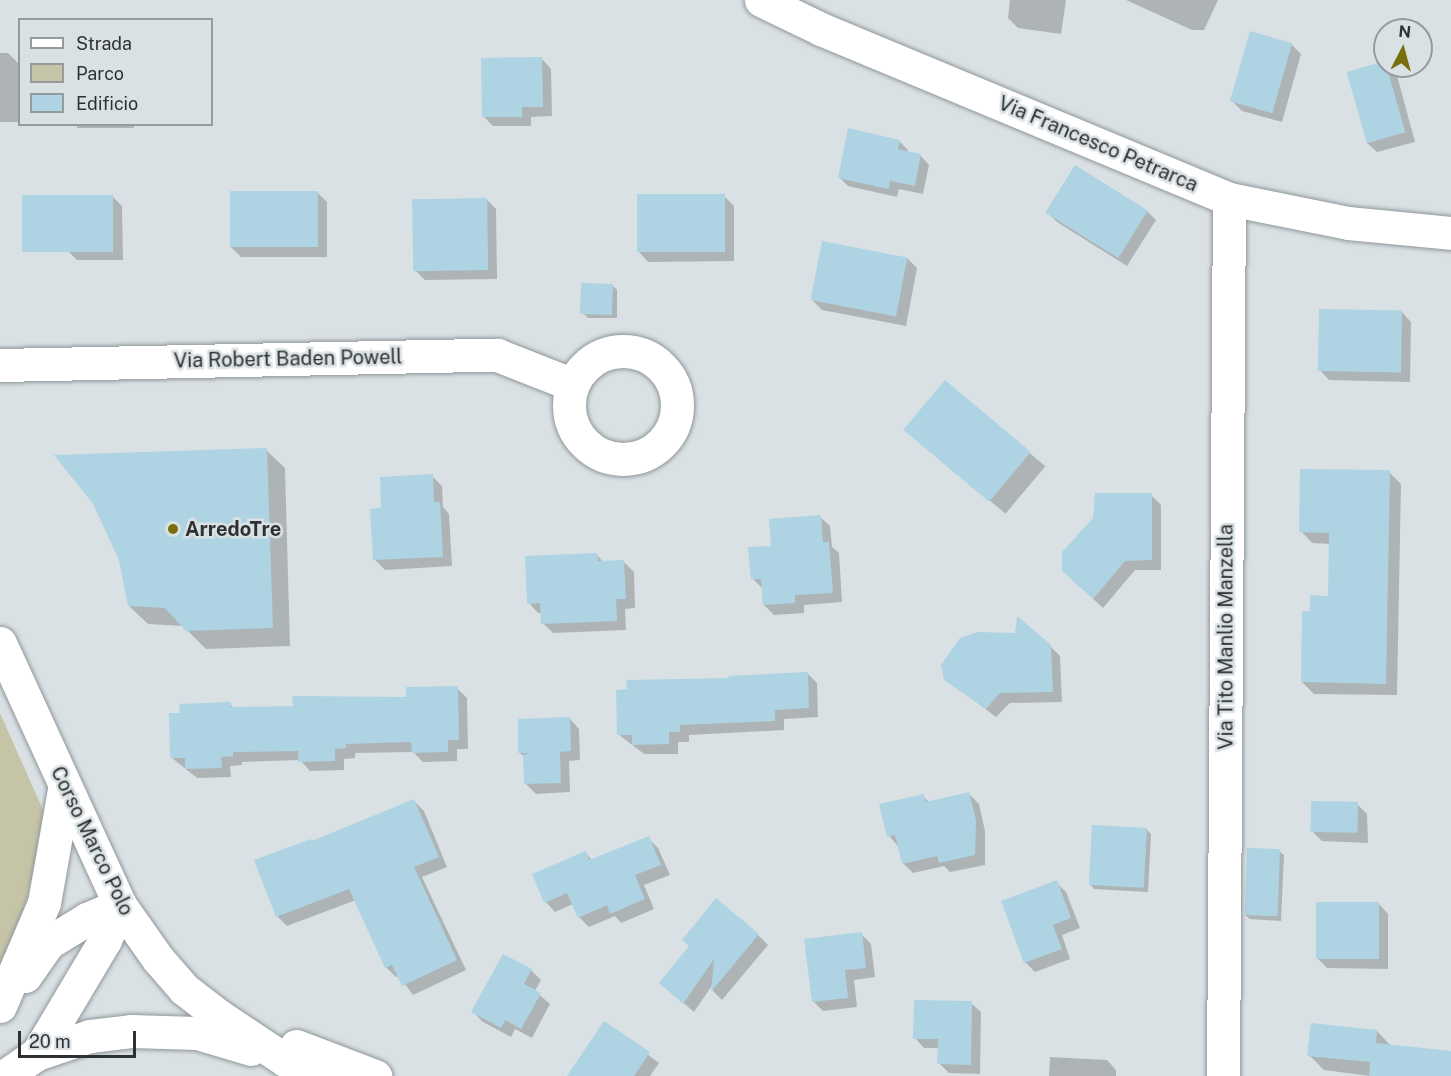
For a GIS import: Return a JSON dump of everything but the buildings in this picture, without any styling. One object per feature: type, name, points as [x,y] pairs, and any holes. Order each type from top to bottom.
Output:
[{"type":"street","name":"Via Francesco Petrarca","points":[[761,0],[821,29],[1229,199],[1348,223],[1451,232]]},
{"type":"street","name":"Via Tito Manlio Manzella","points":[[1223,1076],[1229,199]]},
{"type":"street","name":"Via Robert Baden Powell","points":[[0,364],[497,355],[571,384]]},
{"type":"street","name":"Corso Marco Polo","points":[[0,643],[64,789],[120,905],[158,959],[184,989],[219,1016]]},
{"type":"street","points":[[0,1006],[44,903],[64,789]]},
{"type":"street","points":[[0,1012],[48,943],[87,919],[120,905]]},
{"type":"street","points":[[37,1054],[105,940],[120,905]]},
{"type":"street","points":[[219,1016],[285,1060]]},
{"type":"street","points":[[219,1016],[375,1076]]},
{"type":"street","points":[[4,1076],[37,1054],[90,1036],[131,1031],[197,1033],[285,1060],[320,1076]]},
{"type":"green space","points":[[0,713],[47,819],[20,924],[0,964]]},
{"type":"place","name":"ArredoTre","points":[[173,529]]}]
